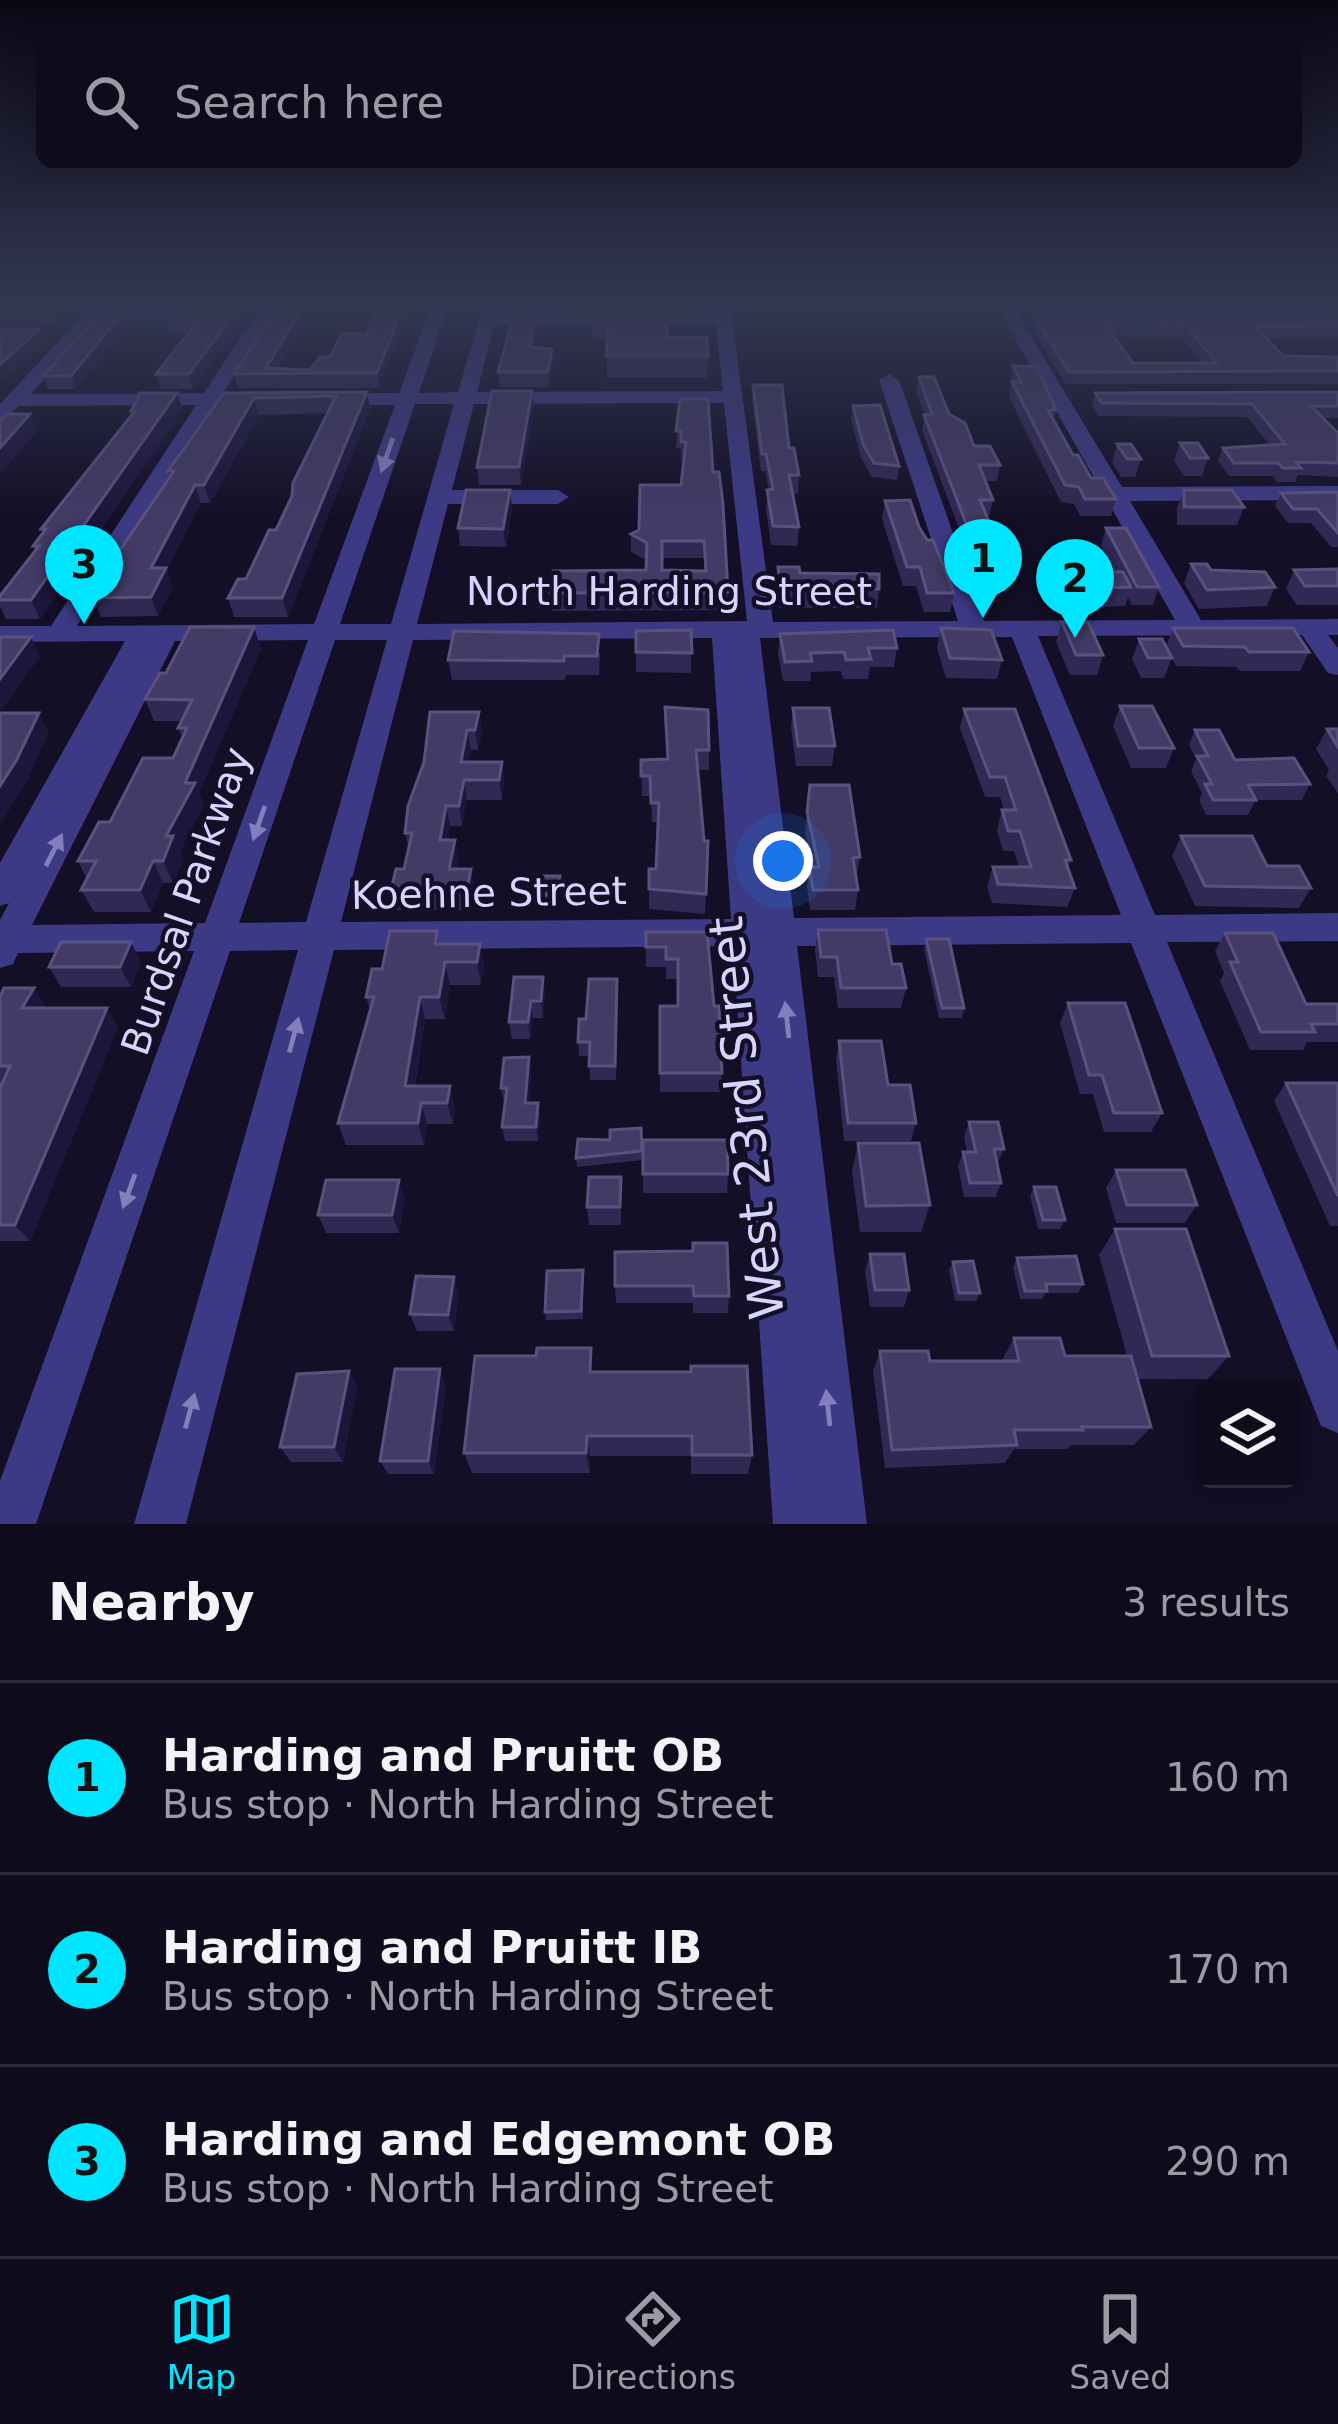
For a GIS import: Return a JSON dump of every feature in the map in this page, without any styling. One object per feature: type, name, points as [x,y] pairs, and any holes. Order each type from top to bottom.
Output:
[{"type":"street","points":[[8,408],[37,376]]},
{"type":"street","points":[[59,634],[224,376]]},
{"type":"street","name":"Burdsal Parkway","points":[[10,1524],[415,376]]},
{"type":"street","points":[[160,1524],[472,376]]},
{"type":"street","name":"West 23rd Street","points":[[731,376],[799,1524]]},
{"type":"street","points":[[1046,376],[1193,628]]},
{"type":"street","points":[[889,380],[974,629]]},
{"type":"street","points":[[1057,395],[1088,395]]},
{"type":"street","points":[[8,408],[210,399],[733,397]]},
{"type":"street","points":[[1115,494],[1338,493]]},
{"type":"street","points":[[440,497],[558,496]]},
{"type":"street","points":[[1324,627],[1338,667]]},
{"type":"street","name":"North Harding Street","points":[[0,634],[1324,627]]},
{"type":"street","points":[[1022,628],[1338,1409]]},
{"type":"street","points":[[0,892],[155,633]]},
{"type":"street","points":[[2,944],[155,633]]},
{"type":"street","name":"Koehne Street","points":[[2,944],[218,937],[1338,927]]},
{"type":"street","name":"West 23rd Street","points":[[764,932],[841,1524]]},
{"type":"building","points":[[1018,376],[1041,376],[1056,410],[1048,410],[1073,455],[1078,455],[1091,478],[1103,478],[1116,499],[1085,499],[1079,487],[1065,485],[1012,382],[1021,382]]},
{"type":"building","points":[[919,377],[934,377],[949,414],[965,423],[974,446],[990,446],[1000,465],[979,465],[993,500],[980,500],[997,541],[973,541],[924,415],[932,414]]},
{"type":"building","points":[[753,385],[782,385],[789,448],[794,448],[799,475],[789,475],[799,527],[773,526],[767,490],[773,489],[766,454],[762,454]]},
{"type":"building","points":[[492,391],[532,391],[519,467],[477,467]]},
{"type":"building","points":[[367,392],[282,598],[228,598],[238,579],[246,579],[269,530],[276,530],[293,483],[336,396],[254,398],[204,485],[195,485],[151,568],[166,568],[151,597],[93,598],[106,578],[101,578],[174,471],[168,471],[224,393]]},
{"type":"building","points":[[1338,392],[1338,406],[1311,406],[1338,433],[1338,463],[1296,462],[1301,468],[1234,463],[1223,448],[1285,444],[1252,404],[1102,403],[1095,393]]},
{"type":"building","points":[[140,393],[177,393],[31,600],[0,600],[39,546],[33,546],[46,529],[41,529],[135,411],[131,411]]},
{"type":"building","points":[[680,399],[708,399],[713,472],[719,472],[723,504],[728,592],[550,593],[553,571],[646,570],[647,543],[631,534],[639,530],[640,485],[681,485],[686,442],[681,442],[681,431],[676,431]],"holes":[[[662,541],[704,541],[706,571],[662,570]]]},
{"type":"building","points":[[880,405],[899,466],[874,463],[863,444],[853,406]]},
{"type":"building","points":[[7,414],[30,414],[0,448],[0,421]]},
{"type":"building","points":[[1180,443],[1198,443],[1208,458],[1190,458]]},
{"type":"building","points":[[1117,444],[1131,444],[1141,459],[1127,459]]},
{"type":"building","points":[[466,490],[510,490],[503,529],[458,528]]},
{"type":"building","points":[[1184,490],[1232,490],[1244,507],[1184,507]]},
{"type":"building","points":[[1338,492],[1338,533],[1317,509],[1293,509],[1281,493]]},
{"type":"building","points":[[910,500],[919,527],[927,540],[933,540],[954,593],[927,593],[920,567],[907,567],[885,501]]},
{"type":"building","points":[[1106,528],[1126,528],[1159,587],[1137,587]]},
{"type":"building","points":[[1191,564],[1207,564],[1211,570],[1265,572],[1275,587],[1207,590]]},
{"type":"building","points":[[778,567],[799,567],[800,573],[879,574],[879,589],[780,589]]},
{"type":"building","points":[[1338,569],[1338,586],[1305,586],[1294,570]]},
{"type":"building","points":[[1074,572],[1123,572],[1131,587],[1082,589]]},
{"type":"building","points":[[1062,622],[1088,622],[1103,655],[1076,655]]},
{"type":"building","points":[[190,627],[254,627],[185,783],[195,783],[166,836],[173,836],[163,861],[153,861],[140,890],[81,890],[96,861],[78,861],[99,822],[110,822],[143,758],[173,758],[187,728],[178,728],[192,700],[145,699],[160,673],[166,673]]},
{"type":"building","points":[[941,628],[991,630],[1002,660],[950,658]]},
{"type":"building","points":[[1173,628],[1293,628],[1309,652],[1183,646]]},
{"type":"building","points":[[691,630],[692,653],[636,652],[636,631]]},
{"type":"building","points":[[893,630],[897,648],[868,648],[871,659],[846,660],[844,652],[810,653],[812,661],[785,662],[780,634]]},
{"type":"building","points":[[454,631],[599,634],[597,656],[564,656],[564,661],[448,660]]},
{"type":"building","points":[[0,637],[31,637],[0,679]]},
{"type":"building","points":[[1139,639],[1162,639],[1172,658],[1148,658]]},
{"type":"building","points":[[1120,706],[1152,706],[1174,748],[1139,748]]},
{"type":"building","points":[[665,707],[708,710],[709,750],[696,750],[704,841],[708,841],[706,894],[649,889],[649,869],[656,869],[659,803],[651,803],[650,776],[641,776],[641,760],[668,759]]},
{"type":"building","points":[[793,708],[829,708],[835,746],[798,746]]},
{"type":"building","points":[[964,709],[1015,709],[1071,860],[1065,860],[1075,888],[998,884],[993,867],[1031,867],[1020,831],[1008,831],[1002,810],[1016,810],[1005,777],[990,777]]},
{"type":"building","points":[[430,712],[479,712],[475,730],[467,730],[461,762],[502,762],[499,780],[464,780],[459,806],[446,806],[440,840],[455,840],[449,869],[471,869],[467,890],[391,890],[396,869],[404,869],[412,833],[405,833],[408,806],[424,762]]},
{"type":"building","points":[[0,713],[39,713],[0,786]]},
{"type":"building","points":[[1327,729],[1338,729],[1338,747]]},
{"type":"building","points":[[1195,730],[1219,730],[1235,760],[1294,758],[1310,784],[1248,785],[1256,800],[1213,800],[1205,784],[1212,784],[1197,756],[1208,756]]},
{"type":"building","points":[[810,785],[849,785],[860,857],[853,858],[858,890],[813,890],[809,867],[819,867],[807,812]]},
{"type":"building","points":[[1181,836],[1252,836],[1267,866],[1299,866],[1311,888],[1205,886]]},
{"type":"building","points":[[535,876],[560,876],[558,895],[532,895]]},
{"type":"building","points":[[818,930],[886,930],[892,964],[901,964],[906,988],[841,988],[837,957],[821,957]]},
{"type":"building","points":[[390,931],[437,931],[435,944],[480,944],[477,962],[445,962],[439,997],[420,997],[405,1086],[450,1086],[447,1103],[421,1103],[418,1123],[338,1123],[374,997],[366,997],[372,969],[382,969]]},
{"type":"building","points":[[646,932],[707,932],[714,1006],[719,1006],[722,1073],[660,1073],[660,1006],[678,1006],[678,959],[666,959],[666,947],[646,947]]},
{"type":"building","points":[[1225,933],[1273,933],[1306,1004],[1338,1004],[1338,1024],[1311,1024],[1315,1032],[1261,1032],[1230,962],[1238,962]]},
{"type":"building","points":[[926,939],[949,939],[964,1008],[942,1008]]},
{"type":"building","points":[[61,942],[131,942],[120,967],[49,967]]},
{"type":"building","points":[[514,977],[543,977],[541,1001],[531,1001],[528,1022],[509,1022]]},
{"type":"building","points":[[589,979],[617,979],[615,1066],[589,1066],[590,1042],[578,1042],[579,1019],[586,1019]]},
{"type":"building","points":[[4,988],[34,988],[22,1008],[107,1008],[15,1225],[0,1225],[0,1088],[10,1066],[0,1066]]},
{"type":"building","points":[[1068,1003],[1125,1003],[1162,1113],[1114,1113],[1102,1075],[1089,1075]]},
{"type":"building","points":[[839,1041],[881,1041],[888,1085],[910,1085],[916,1123],[848,1123]]},
{"type":"building","points":[[529,1057],[525,1103],[538,1103],[536,1127],[502,1127],[507,1088],[501,1088],[504,1058]]},
{"type":"building","points":[[1286,1083],[1338,1083],[1338,1196]]},
{"type":"building","points":[[969,1122],[998,1122],[1004,1149],[994,1149],[1001,1183],[970,1183],[963,1152],[976,1152]]},
{"type":"building","points":[[641,1128],[642,1151],[576,1158],[578,1139],[610,1140],[610,1130]]},
{"type":"building","points":[[643,1140],[727,1140],[728,1174],[643,1174]]},
{"type":"building","points":[[858,1143],[919,1143],[930,1205],[866,1206]]},
{"type":"building","points":[[1116,1170],[1185,1170],[1197,1205],[1127,1205]]},
{"type":"building","points":[[589,1177],[621,1177],[620,1207],[587,1207]]},
{"type":"building","points":[[326,1180],[399,1180],[392,1215],[318,1215]]},
{"type":"building","points":[[1034,1187],[1056,1187],[1065,1220],[1043,1220]]},
{"type":"building","points":[[1115,1229],[1186,1229],[1229,1356],[1152,1356]]},
{"type":"building","points":[[693,1243],[727,1243],[729,1296],[694,1296],[693,1286],[615,1286],[615,1252],[693,1251]]},
{"type":"building","points":[[870,1254],[904,1254],[909,1290],[875,1290]]},
{"type":"building","points":[[1076,1256],[1083,1284],[1046,1284],[1047,1291],[1025,1291],[1017,1258]]},
{"type":"building","points":[[973,1261],[980,1293],[959,1293],[953,1262]]},
{"type":"building","points":[[583,1270],[581,1311],[545,1312],[547,1271]]},
{"type":"building","points":[[416,1276],[454,1277],[448,1315],[410,1314]]},
{"type":"building","points":[[1014,1338],[1060,1338],[1065,1356],[1131,1356],[1151,1427],[1014,1430],[1017,1445],[892,1450],[880,1351],[928,1351],[930,1361],[1019,1361]]},
{"type":"building","points":[[537,1348],[591,1348],[590,1372],[691,1372],[691,1366],[747,1366],[752,1455],[692,1455],[692,1436],[587,1436],[586,1453],[464,1453],[475,1356],[536,1356]]},
{"type":"building","points":[[395,1369],[440,1369],[428,1461],[380,1461]]},
{"type":"building","points":[[349,1371],[334,1447],[280,1447],[297,1374]]},
{"type":"place","name":"Harding and Pruitt OB","points":[[983,618]]},
{"type":"place","name":"Harding and Edgemont OB","points":[[84,624]]},
{"type":"place","name":"Harding and Pruitt IB","points":[[1075,638]]}]
